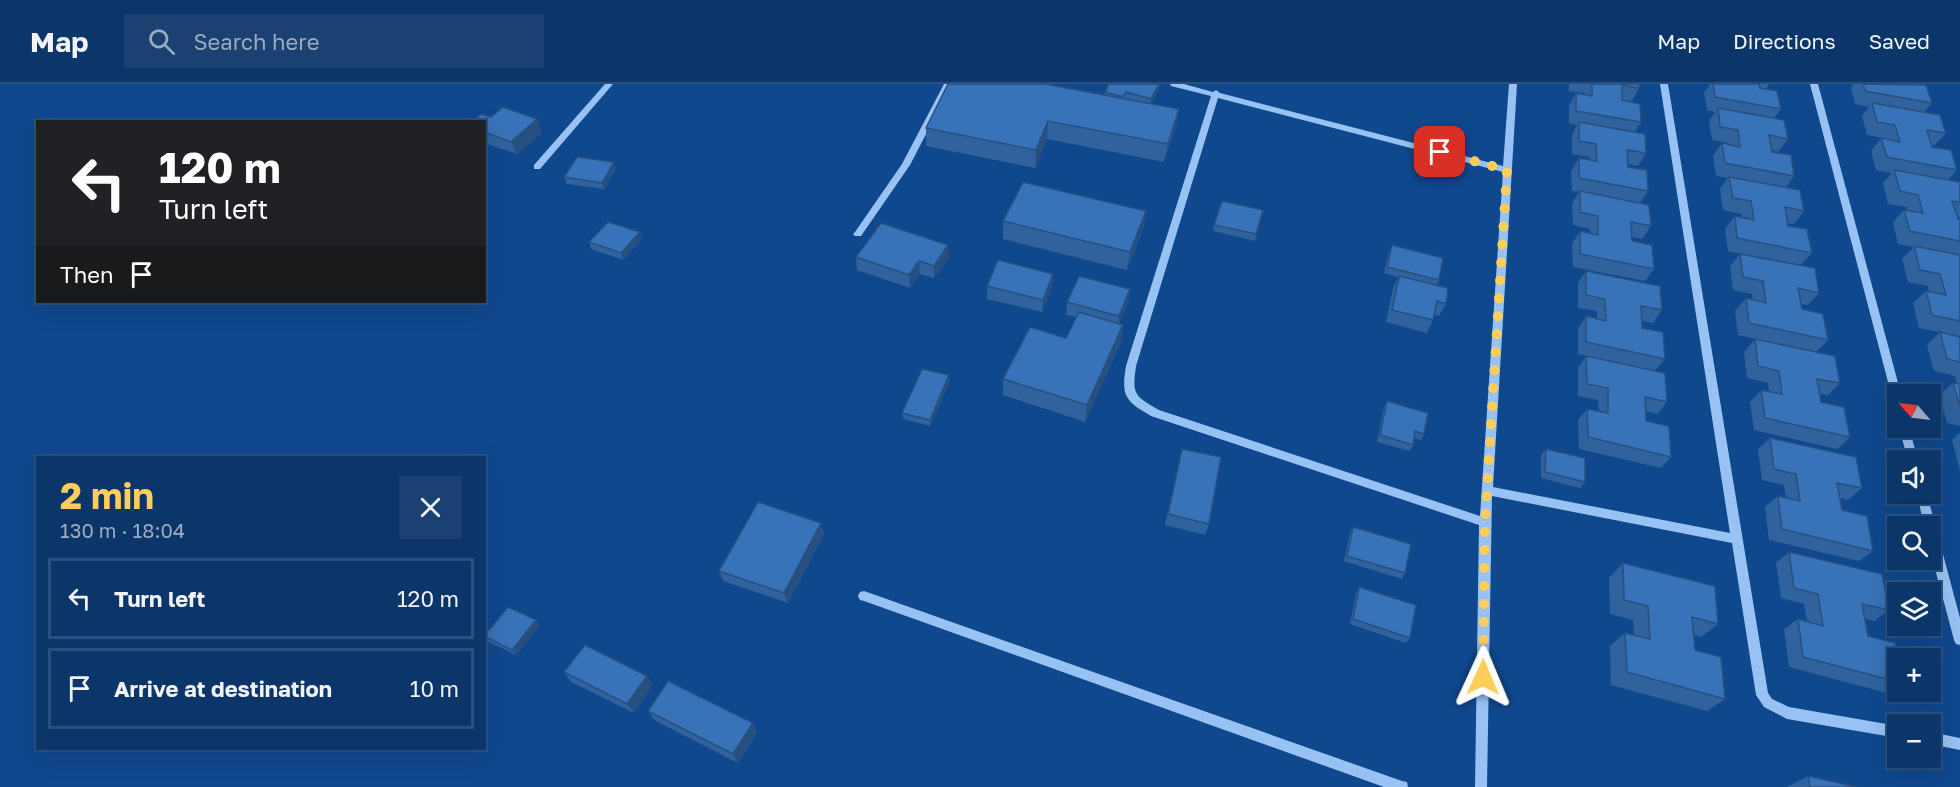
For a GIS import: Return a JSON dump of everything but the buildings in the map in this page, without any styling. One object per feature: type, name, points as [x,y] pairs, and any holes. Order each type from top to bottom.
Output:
[{"type":"street","points":[[537,167],[609,84]]},
{"type":"street","points":[[858,234],[906,165],[948,84]]},
{"type":"street","points":[[1174,84],[1507,170]]},
{"type":"street","points":[[1482,787],[1486,490],[1513,84]]},
{"type":"street","points":[[1664,84],[1759,686],[1767,703],[1787,713],[1887,730]]},
{"type":"street","points":[[1814,84],[1893,384]]},
{"type":"street","points":[[1216,93],[1141,327],[1128,385],[1131,395],[1139,404],[1155,413],[1485,522]]},
{"type":"street","points":[[1486,490],[1736,539]]},
{"type":"street","points":[[1941,568],[1960,640]]},
{"type":"street","points":[[864,596],[1402,787]]},
{"type":"street","points":[[1941,740],[1960,744]]},
{"type":"route","points":[[1440,152],[1507,170],[1485,522],[1483,677]]}]
